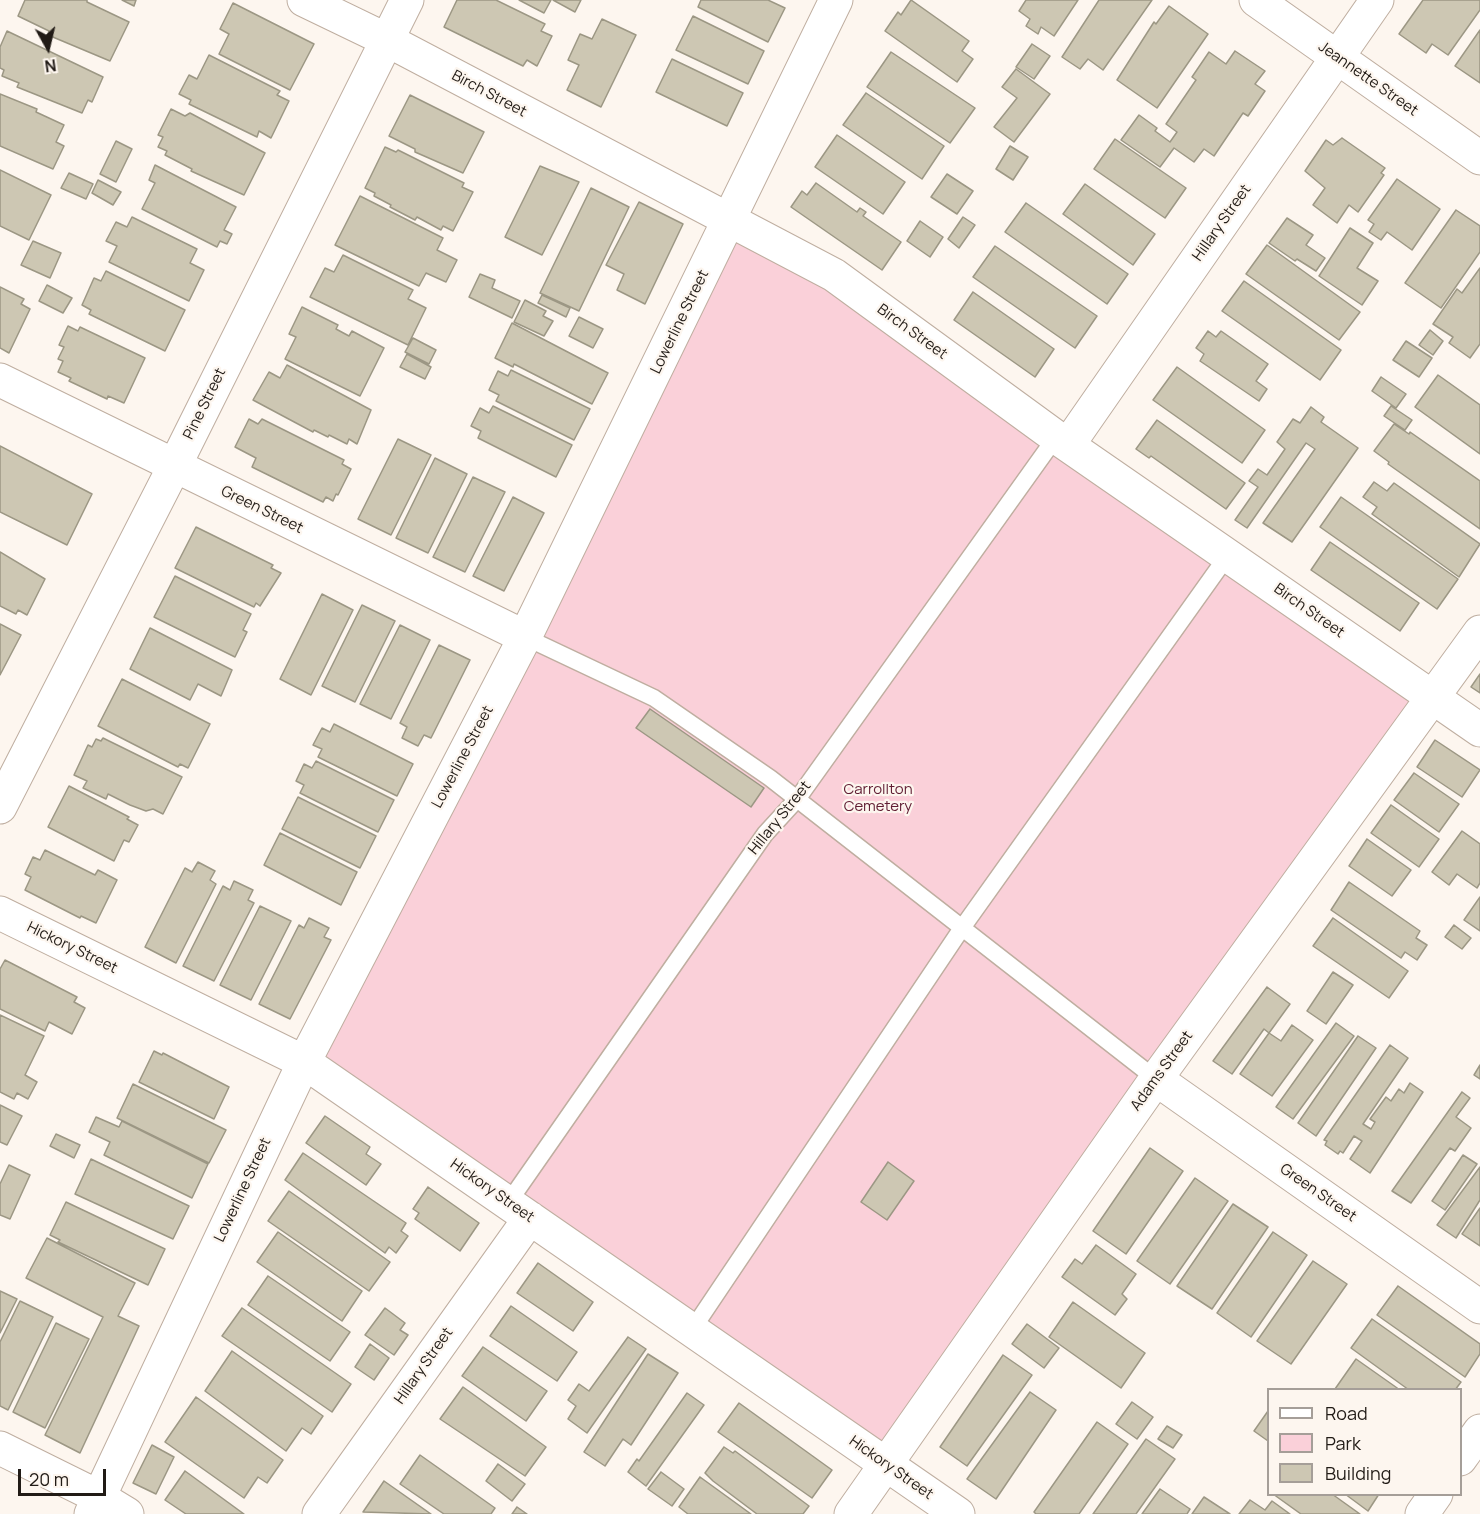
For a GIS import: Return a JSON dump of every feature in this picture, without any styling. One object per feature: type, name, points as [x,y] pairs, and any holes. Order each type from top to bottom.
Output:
[{"type":"street","name":"Birch Street","points":[[304,0],[387,40],[834,274],[1062,441],[1480,730]]},
{"type":"street","name":"Pine Street","points":[[0,807],[174,467],[407,0]]},
{"type":"street","name":"Lowerline Street","points":[[95,1506],[304,1062],[525,637],[836,0]]},
{"type":"street","name":"Jeannette Street","points":[[1256,0],[1480,158]]},
{"type":"street","name":"Hillary Street","points":[[1062,441],[1377,0]]},
{"type":"street","name":"Green Street","points":[[0,380],[525,637]]},
{"type":"street","name":"Adams Street","points":[[851,1514],[1156,1079],[1480,632]]},
{"type":"street","name":"Hickory Street","points":[[0,913],[304,1062],[958,1514]]},
{"type":"street","name":"Green Street","points":[[1156,1079],[1480,1307]]},
{"type":"street","name":"Hillary Street","points":[[319,1514],[519,1210]]},
{"type":"street","points":[[1462,1458],[1480,1431]]},
{"type":"street","points":[[0,1448],[95,1506],[127,1514]]},
{"type":"street","points":[[1422,1514],[1435,1496]]},
{"type":"lane","name":"Hillary Street","points":[[519,1210],[765,834],[798,798],[1062,441]]},
{"type":"lane","points":[[692,1330],[962,928],[1228,555]]},
{"type":"lane","points":[[525,637],[654,698],[798,798],[1156,1079]]},
{"type":"green space","name":"Carrollton Cemetery","points":[[731,219],[1434,698],[886,1464],[304,1062]]},
{"type":"building","points":[[25,0],[87,0],[129,22],[110,61],[48,35],[49,31],[18,16]]},
{"type":"building","points":[[122,0],[136,0],[134,6]]},
{"type":"building","points":[[457,0],[496,0],[545,24],[541,31],[552,36],[537,66],[527,60],[523,66],[444,27]]},
{"type":"building","points":[[519,0],[551,0],[544,13]]},
{"type":"building","points":[[553,0],[581,0],[575,12]]},
{"type":"building","points":[[701,0],[768,0],[785,8],[768,42],[698,7]]},
{"type":"building","points":[[911,0],[969,41],[962,51],[973,59],[957,82],[885,31],[898,12],[901,15]]},
{"type":"building","points":[[1026,0],[1078,0],[1054,36],[1041,27],[1038,34],[1026,26],[1030,19],[1019,11]]},
{"type":"building","points":[[1099,0],[1152,0],[1103,70],[1088,59],[1080,69],[1062,57]]},
{"type":"building","points":[[1423,0],[1480,0],[1480,10],[1448,55],[1432,44],[1426,53],[1399,34]]},
{"type":"building","points":[[233,3],[314,44],[290,90],[219,54],[229,34],[220,29]]},
{"type":"building","points":[[1169,6],[1208,34],[1157,108],[1117,80],[1154,22],[1156,24]]},
{"type":"building","points":[[693,16],[764,51],[748,84],[676,50]]},
{"type":"building","points":[[602,19],[636,35],[601,107],[567,90],[579,65],[568,60],[580,34],[592,39]]},
{"type":"building","points":[[1480,30],[1480,83],[1455,66]]},
{"type":"building","points":[[7,31],[103,77],[92,102],[88,100],[82,113],[17,87],[19,83],[2,76],[4,70],[0,68],[0,47]]},
{"type":"building","points":[[1032,44],[1050,56],[1034,79],[1016,67]]},
{"type":"building","points":[[1235,51],[1265,71],[1255,84],[1265,91],[1248,116],[1243,113],[1214,156],[1204,149],[1194,162],[1174,148],[1160,167],[1121,140],[1139,115],[1157,128],[1155,131],[1170,142],[1177,132],[1166,124],[1196,80],[1192,77],[1209,52],[1226,64]]},
{"type":"building","points":[[891,52],[975,108],[950,143],[867,87]]},
{"type":"building","points":[[209,55],[280,91],[277,95],[289,101],[271,138],[259,131],[257,137],[189,104],[191,100],[179,94],[189,75],[197,79]]},
{"type":"building","points":[[672,59],[743,93],[727,126],[656,92]]},
{"type":"building","points":[[1016,69],[1050,94],[1014,142],[994,127],[1017,98],[1002,87]]},
{"type":"building","points":[[866,93],[944,146],[922,179],[843,125]]},
{"type":"building","points":[[0,94],[37,109],[36,112],[64,125],[56,142],[64,146],[53,169],[0,146]]},
{"type":"building","points":[[410,95],[484,132],[463,173],[415,152],[415,149],[389,136]]},
{"type":"building","points":[[171,109],[185,116],[190,113],[265,153],[244,195],[191,171],[192,169],[165,155],[167,151],[158,147],[163,137],[158,135]]},
{"type":"building","points":[[837,135],[905,182],[883,214],[815,167]]},
{"type":"building","points":[[1342,138],[1385,168],[1381,173],[1384,175],[1358,212],[1349,205],[1337,223],[1313,205],[1325,188],[1305,171],[1326,140],[1333,145]]},
{"type":"building","points":[[1115,139],[1186,188],[1165,218],[1094,169]]},
{"type":"building","points":[[116,141],[132,149],[116,182],[100,174]]},
{"type":"building","points":[[1010,146],[1028,157],[1013,180],[996,169]]},
{"type":"building","points":[[385,147],[396,152],[398,150],[464,183],[462,187],[473,192],[453,231],[443,226],[441,230],[417,217],[415,220],[390,207],[391,205],[365,188]]},
{"type":"building","points":[[155,165],[236,207],[224,230],[232,234],[227,244],[220,241],[217,247],[142,209],[155,183],[149,180]]},
{"type":"building","points":[[540,166],[579,182],[542,255],[505,237]]},
{"type":"building","points":[[0,170],[51,195],[29,240],[0,226]]},
{"type":"building","points":[[69,173],[93,184],[86,199],[61,188]]},
{"type":"building","points":[[947,174],[973,191],[957,214],[931,197]]},
{"type":"building","points":[[1397,179],[1440,209],[1412,250],[1387,232],[1381,240],[1369,232],[1374,224],[1368,220]]},
{"type":"building","points":[[98,180],[121,192],[113,205],[92,193]]},
{"type":"building","points":[[816,183],[857,212],[860,208],[866,212],[863,216],[901,242],[882,270],[791,207],[802,191],[807,195]]},
{"type":"building","points":[[1085,184],[1155,234],[1133,265],[1063,214]]},
{"type":"building","points":[[591,188],[629,207],[579,311],[540,293]]},
{"type":"building","points":[[360,196],[443,238],[437,250],[457,260],[446,282],[426,273],[419,286],[335,245]]},
{"type":"building","points":[[639,202],[683,224],[645,304],[617,290],[624,274],[606,265]]},
{"type":"building","points":[[1026,203],[1128,274],[1107,304],[1005,232]]},
{"type":"building","points":[[1456,210],[1480,226],[1480,252],[1441,308],[1405,283]]},
{"type":"building","points":[[132,217],[197,249],[190,263],[204,270],[189,301],[109,262],[117,246],[106,241],[116,222],[127,227]]},
{"type":"building","points":[[963,217],[975,225],[959,248],[948,239]]},
{"type":"building","points":[[1287,218],[1313,235],[1306,245],[1325,258],[1316,271],[1297,259],[1295,261],[1269,243]]},
{"type":"building","points":[[920,221],[943,237],[930,257],[907,241]]},
{"type":"building","points":[[1350,228],[1373,243],[1357,268],[1378,281],[1362,305],[1319,276]]},
{"type":"building","points":[[33,241],[61,253],[50,278],[21,265]]},
{"type":"building","points":[[1267,245],[1360,312],[1339,340],[1246,274]]},
{"type":"building","points":[[995,246],[1097,316],[1075,348],[973,277]]},
{"type":"building","points":[[343,255],[413,290],[408,299],[426,308],[408,345],[310,297],[325,268],[334,272]]},
{"type":"building","points":[[1480,268],[1480,344],[1470,358],[1449,343],[1453,337],[1433,324],[1457,289],[1462,293]]},
{"type":"building","points":[[106,271],[185,310],[165,351],[89,314],[91,310],[82,305],[94,278],[101,281]]},
{"type":"building","points":[[480,274],[495,280],[492,288],[520,301],[512,318],[469,297]]},
{"type":"building","points":[[1244,281],[1341,350],[1320,380],[1222,311]]},
{"type":"building","points":[[47,285],[72,298],[63,313],[39,301]]},
{"type":"building","points":[[0,287],[24,299],[21,304],[30,309],[9,353],[0,348]]},
{"type":"building","points":[[973,292],[1054,349],[1035,377],[954,320]]},
{"type":"building","points":[[542,295],[570,308],[566,317],[538,303]]},
{"type":"building","points":[[525,300],[546,311],[543,316],[553,321],[544,336],[514,322]]},
{"type":"building","points":[[302,307],[338,325],[336,329],[349,336],[352,331],[384,348],[360,396],[285,359],[296,337],[289,334]]},
{"type":"building","points":[[579,317],[603,329],[593,348],[569,336]]},
{"type":"building","points":[[512,323],[608,373],[592,404],[514,364],[513,367],[495,358]]},
{"type":"building","points":[[68,326],[78,331],[80,327],[145,358],[124,403],[108,396],[107,399],[69,381],[71,378],[58,372],[63,361],[58,359],[64,347],[59,345]]},
{"type":"building","points":[[1430,330],[1443,341],[1433,355],[1419,345]]},
{"type":"building","points":[[1208,331],[1216,337],[1221,331],[1268,364],[1256,381],[1267,389],[1259,401],[1200,361],[1204,354],[1196,348]]},
{"type":"building","points":[[413,338],[436,350],[429,364],[405,352]]},
{"type":"building","points":[[1406,341],[1432,358],[1419,377],[1393,360]]},
{"type":"building","points":[[407,354],[431,367],[425,379],[400,367]]},
{"type":"building","points":[[287,365],[371,410],[357,444],[349,439],[347,444],[329,435],[328,437],[314,430],[313,432],[253,400],[269,372],[280,378]]},
{"type":"building","points":[[1177,367],[1265,430],[1242,463],[1153,400]]},
{"type":"building","points":[[511,370],[590,409],[574,440],[496,401],[499,395],[489,390],[498,371],[508,376]]},
{"type":"building","points":[[1438,375],[1480,405],[1480,454],[1415,407]]},
{"type":"building","points":[[1381,377],[1406,394],[1396,408],[1372,391]]},
{"type":"building","points":[[493,406],[572,445],[556,477],[478,438],[481,431],[471,426],[480,408],[489,413]]},
{"type":"building","points":[[1391,406],[1412,420],[1405,430],[1384,416]]},
{"type":"building","points":[[1311,407],[1324,417],[1321,422],[1358,448],[1292,542],[1263,523],[1315,449],[1306,443],[1247,528],[1235,520],[1258,487],[1249,481],[1258,469],[1267,475],[1285,449],[1277,442],[1293,419],[1300,423]]},
{"type":"building","points":[[249,419],[258,424],[262,419],[344,460],[342,464],[351,469],[333,501],[326,497],[323,502],[252,467],[256,458],[235,447]]},
{"type":"building","points":[[1157,420],[1245,483],[1226,509],[1151,456],[1149,458],[1136,449]]},
{"type":"building","points":[[1394,424],[1409,434],[1410,432],[1480,481],[1480,529],[1388,464],[1389,462],[1374,451]]},
{"type":"building","points":[[398,439],[431,455],[391,535],[358,519]]},
{"type":"building","points":[[0,446],[92,494],[67,545],[0,512]]},
{"type":"building","points":[[435,458],[467,474],[428,553],[396,538]]},
{"type":"building","points":[[473,477],[505,492],[465,572],[433,557]]},
{"type":"building","points":[[1374,482],[1387,491],[1394,483],[1480,544],[1459,577],[1372,514],[1377,507],[1363,497]]},
{"type":"building","points":[[513,497],[544,513],[504,591],[473,576]]},
{"type":"building","points":[[1341,497],[1458,579],[1437,609],[1320,527]]},
{"type":"building","points":[[196,527],[273,565],[271,568],[281,573],[260,606],[256,603],[254,607],[175,568]]},
{"type":"building","points":[[1330,542],[1419,603],[1400,631],[1311,570]]},
{"type":"building","points":[[0,552],[45,579],[27,615],[18,610],[16,614],[0,606]]},
{"type":"building","points":[[175,576],[251,614],[243,630],[247,632],[235,657],[154,617]]},
{"type":"building","points":[[322,594],[353,610],[311,695],[280,679]]},
{"type":"building","points":[[362,605],[395,621],[355,702],[322,686]]},
{"type":"building","points":[[0,624],[21,635],[0,675]]},
{"type":"building","points":[[400,625],[430,640],[391,719],[360,704]]},
{"type":"building","points":[[150,628],[232,670],[221,696],[198,684],[190,700],[130,669]]},
{"type":"building","points":[[439,645],[470,660],[431,738],[424,735],[418,746],[402,738],[407,727],[400,723]]},
{"type":"building","points":[[1480,674],[1480,693],[1471,687]]},
{"type":"building","points":[[122,679],[210,724],[188,768],[180,764],[178,767],[98,726]]},
{"type":"building","points":[[650,709],[764,788],[751,807],[636,728]]},
{"type":"building","points":[[334,724],[413,764],[397,796],[318,757],[322,749],[313,745],[322,728],[330,732]]},
{"type":"building","points":[[103,738],[182,777],[163,814],[153,809],[146,811],[108,794],[106,799],[83,788],[87,781],[74,775],[88,745],[92,747],[96,739],[101,741]]},
{"type":"building","points":[[1435,740],[1480,770],[1462,797],[1417,767]]},
{"type":"building","points":[[316,761],[394,800],[378,832],[300,793],[304,785],[296,781],[304,764],[312,768]]},
{"type":"building","points":[[1414,773],[1459,804],[1439,832],[1394,800]]},
{"type":"building","points":[[69,786],[129,817],[127,819],[138,825],[129,842],[124,840],[114,861],[48,827]]},
{"type":"building","points":[[298,797],[376,836],[360,868],[282,829]]},
{"type":"building","points":[[1391,805],[1439,839],[1419,867],[1371,833]]},
{"type":"building","points":[[1462,831],[1480,844],[1480,883],[1477,888],[1457,874],[1449,885],[1432,872]]},
{"type":"building","points":[[280,833],[357,872],[341,905],[264,865]]},
{"type":"building","points":[[1367,839],[1411,870],[1392,896],[1349,866]]},
{"type":"building","points":[[45,850],[95,875],[98,870],[117,880],[96,923],[81,916],[80,918],[25,890],[31,877],[25,874],[33,857],[40,860]]},
{"type":"building","points":[[198,862],[215,871],[210,880],[216,884],[176,963],[145,947],[185,868],[192,872]]},
{"type":"building","points":[[234,881],[253,890],[248,900],[254,903],[214,981],[183,966],[223,886],[230,890]]},
{"type":"building","points":[[1349,882],[1420,931],[1416,938],[1427,945],[1417,960],[1405,952],[1401,958],[1331,910]]},
{"type":"building","points":[[1480,897],[1480,931],[1464,920]]},
{"type":"building","points":[[260,906],[291,921],[251,1000],[220,985]]},
{"type":"building","points":[[309,918],[329,928],[324,937],[331,940],[290,1019],[259,1004],[299,925],[304,928]]},
{"type":"building","points":[[1333,918],[1408,971],[1389,998],[1313,946]]},
{"type":"building","points":[[1454,925],[1471,938],[1462,949],[1445,937]]},
{"type":"building","points":[[5,960],[77,997],[74,1002],[85,1008],[72,1034],[49,1022],[45,1031],[0,1009],[0,969]]},
{"type":"building","points":[[1333,972],[1353,985],[1326,1024],[1307,1011]]},
{"type":"building","points":[[1267,987],[1290,1004],[1269,1033],[1264,1029],[1232,1074],[1213,1061]]},
{"type":"building","points":[[0,1015],[44,1036],[25,1075],[37,1082],[28,1099],[17,1093],[14,1099],[0,1092]]},
{"type":"building","points":[[1336,1023],[1354,1036],[1293,1119],[1276,1107]]},
{"type":"building","points":[[1292,1025],[1313,1040],[1272,1096],[1240,1074],[1269,1033],[1281,1041]]},
{"type":"building","points":[[1358,1036],[1376,1048],[1316,1136],[1298,1123]]},
{"type":"building","points":[[1390,1045],[1408,1058],[1363,1124],[1371,1129],[1375,1122],[1370,1119],[1386,1097],[1391,1101],[1399,1089],[1404,1093],[1410,1083],[1423,1092],[1370,1173],[1350,1159],[1362,1141],[1354,1136],[1343,1153],[1340,1151],[1338,1154],[1325,1145],[1327,1141],[1324,1140]]},
{"type":"building","points":[[154,1051],[162,1055],[163,1053],[229,1087],[214,1119],[139,1082]]},
{"type":"building","points":[[1480,1065],[1480,1079],[1474,1075]]},
{"type":"building","points":[[133,1084],[226,1130],[209,1163],[117,1118]]},
{"type":"building","points":[[1462,1092],[1470,1098],[1456,1117],[1471,1128],[1455,1151],[1450,1148],[1411,1203],[1392,1191]]},
{"type":"building","points":[[0,1105],[22,1116],[7,1145],[0,1142]]},
{"type":"building","points":[[325,1116],[370,1147],[366,1154],[381,1164],[366,1185],[306,1143]]},
{"type":"building","points":[[96,1117],[119,1127],[122,1121],[208,1164],[192,1198],[104,1155],[110,1142],[89,1132]]},
{"type":"building","points":[[56,1134],[80,1145],[74,1158],[50,1146]]},
{"type":"building","points":[[1150,1148],[1183,1171],[1126,1254],[1093,1231]]},
{"type":"building","points":[[303,1153],[406,1223],[401,1231],[408,1236],[396,1253],[389,1247],[385,1253],[285,1180]]},
{"type":"building","points":[[1463,1155],[1477,1164],[1445,1210],[1432,1201]]},
{"type":"building","points":[[91,1159],[189,1206],[173,1239],[75,1194]]},
{"type":"building","points":[[888,1162],[914,1181],[887,1220],[861,1202]]},
{"type":"building","points":[[9,1165],[30,1175],[10,1219],[0,1215],[0,1184]]},
{"type":"building","points":[[1480,1167],[1480,1200],[1456,1238],[1437,1225]]},
{"type":"building","points":[[1195,1178],[1228,1201],[1170,1284],[1137,1261]]},
{"type":"building","points":[[428,1187],[479,1223],[460,1251],[415,1219],[419,1213],[413,1209]]},
{"type":"building","points":[[289,1191],[390,1262],[369,1291],[268,1221]]},
{"type":"building","points":[[66,1202],[165,1249],[148,1285],[58,1242],[60,1240],[50,1235]]},
{"type":"building","points":[[1233,1204],[1268,1227],[1212,1309],[1177,1286]]},
{"type":"building","points":[[1480,1208],[1480,1246],[1462,1234]]},
{"type":"building","points":[[278,1232],[362,1291],[342,1321],[257,1262]]},
{"type":"building","points":[[1273,1232],[1307,1255],[1251,1337],[1217,1313]]},
{"type":"building","points":[[47,1238],[135,1283],[118,1316],[139,1326],[80,1453],[45,1435],[103,1317],[26,1278]]},
{"type":"building","points":[[1096,1245],[1136,1274],[1122,1294],[1127,1299],[1115,1315],[1062,1277],[1075,1259],[1082,1264]]},
{"type":"building","points":[[1313,1261],[1347,1284],[1291,1364],[1257,1341]]},
{"type":"building","points":[[538,1263],[593,1302],[573,1331],[517,1293]]},
{"type":"building","points":[[268,1276],[350,1332],[330,1361],[248,1305]]},
{"type":"building","points":[[1398,1286],[1480,1344],[1480,1354],[1465,1377],[1377,1315]]},
{"type":"building","points":[[0,1291],[17,1299],[0,1333]]},
{"type":"building","points":[[20,1301],[53,1317],[8,1410],[0,1406],[0,1342]]},
{"type":"building","points":[[1073,1302],[1145,1353],[1121,1388],[1049,1337]]},
{"type":"building","points":[[511,1306],[577,1352],[557,1381],[490,1336]]},
{"type":"building","points":[[242,1308],[351,1384],[332,1412],[222,1336]]},
{"type":"building","points":[[385,1308],[405,1323],[400,1330],[408,1335],[394,1355],[365,1335]]},
{"type":"building","points":[[1372,1319],[1461,1382],[1456,1388],[1406,1388],[1351,1348]]},
{"type":"building","points":[[56,1323],[89,1339],[45,1428],[13,1412]]},
{"type":"building","points":[[1027,1324],[1059,1348],[1044,1368],[1012,1344]]},
{"type":"building","points":[[628,1337],[646,1349],[587,1433],[568,1419],[576,1406],[568,1400],[579,1384],[589,1391]]},
{"type":"building","points":[[370,1344],[389,1358],[374,1380],[355,1367]]},
{"type":"building","points":[[483,1347],[547,1391],[526,1421],[462,1376]]},
{"type":"building","points":[[232,1351],[323,1416],[311,1434],[302,1428],[286,1451],[205,1391]]},
{"type":"building","points":[[648,1354],[678,1373],[631,1445],[623,1439],[605,1466],[584,1452]]},
{"type":"building","points":[[1003,1355],[1032,1375],[967,1466],[940,1447]]},
{"type":"building","points":[[1356,1359],[1397,1388],[1336,1388]]},
{"type":"building","points":[[463,1387],[546,1447],[525,1476],[440,1419]]},
{"type":"building","points":[[1030,1392],[1056,1410],[996,1499],[967,1479]]},
{"type":"building","points":[[687,1393],[704,1405],[646,1486],[628,1472],[637,1459],[639,1461]]},
{"type":"building","points":[[196,1397],[283,1460],[267,1483],[258,1477],[244,1498],[165,1442]]},
{"type":"building","points":[[1132,1402],[1153,1417],[1137,1439],[1116,1424]]},
{"type":"building","points":[[739,1403],[832,1470],[812,1498],[718,1432]]},
{"type":"building","points":[[1267,1412],[1267,1440],[1254,1431]]},
{"type":"building","points":[[1097,1422],[1128,1444],[1079,1514],[1036,1514],[1034,1512]]},
{"type":"building","points":[[1167,1426],[1182,1435],[1173,1448],[1158,1439]]},
{"type":"building","points":[[1146,1439],[1175,1459],[1136,1514],[1093,1514]]},
{"type":"building","points":[[152,1445],[174,1457],[156,1494],[133,1483]]},
{"type":"building","points":[[724,1447],[733,1453],[735,1451],[809,1506],[803,1514],[757,1514],[713,1481],[705,1473]]},
{"type":"building","points":[[420,1455],[495,1508],[491,1514],[444,1514],[400,1484]]},
{"type":"building","points":[[498,1464],[525,1484],[512,1501],[486,1481]]},
{"type":"building","points":[[185,1471],[244,1514],[186,1514],[165,1500]]},
{"type":"building","points":[[661,1472],[684,1489],[672,1506],[648,1489]]},
{"type":"building","points":[[700,1477],[751,1514],[688,1514],[679,1507]]},
{"type":"building","points":[[384,1481],[431,1514],[363,1512]]},
{"type":"building","points":[[1160,1489],[1190,1509],[1187,1514],[1142,1514]]},
{"type":"building","points":[[1276,1496],[1335,1496],[1360,1514],[1301,1514]]},
{"type":"building","points":[[1348,1496],[1378,1496],[1368,1511]]},
{"type":"building","points":[[1204,1497],[1230,1514],[1192,1514]]},
{"type":"building","points":[[1250,1500],[1265,1510],[1272,1501],[1290,1514],[1239,1514]]},
{"type":"building","points":[[517,1507],[527,1514],[512,1514]]}]
